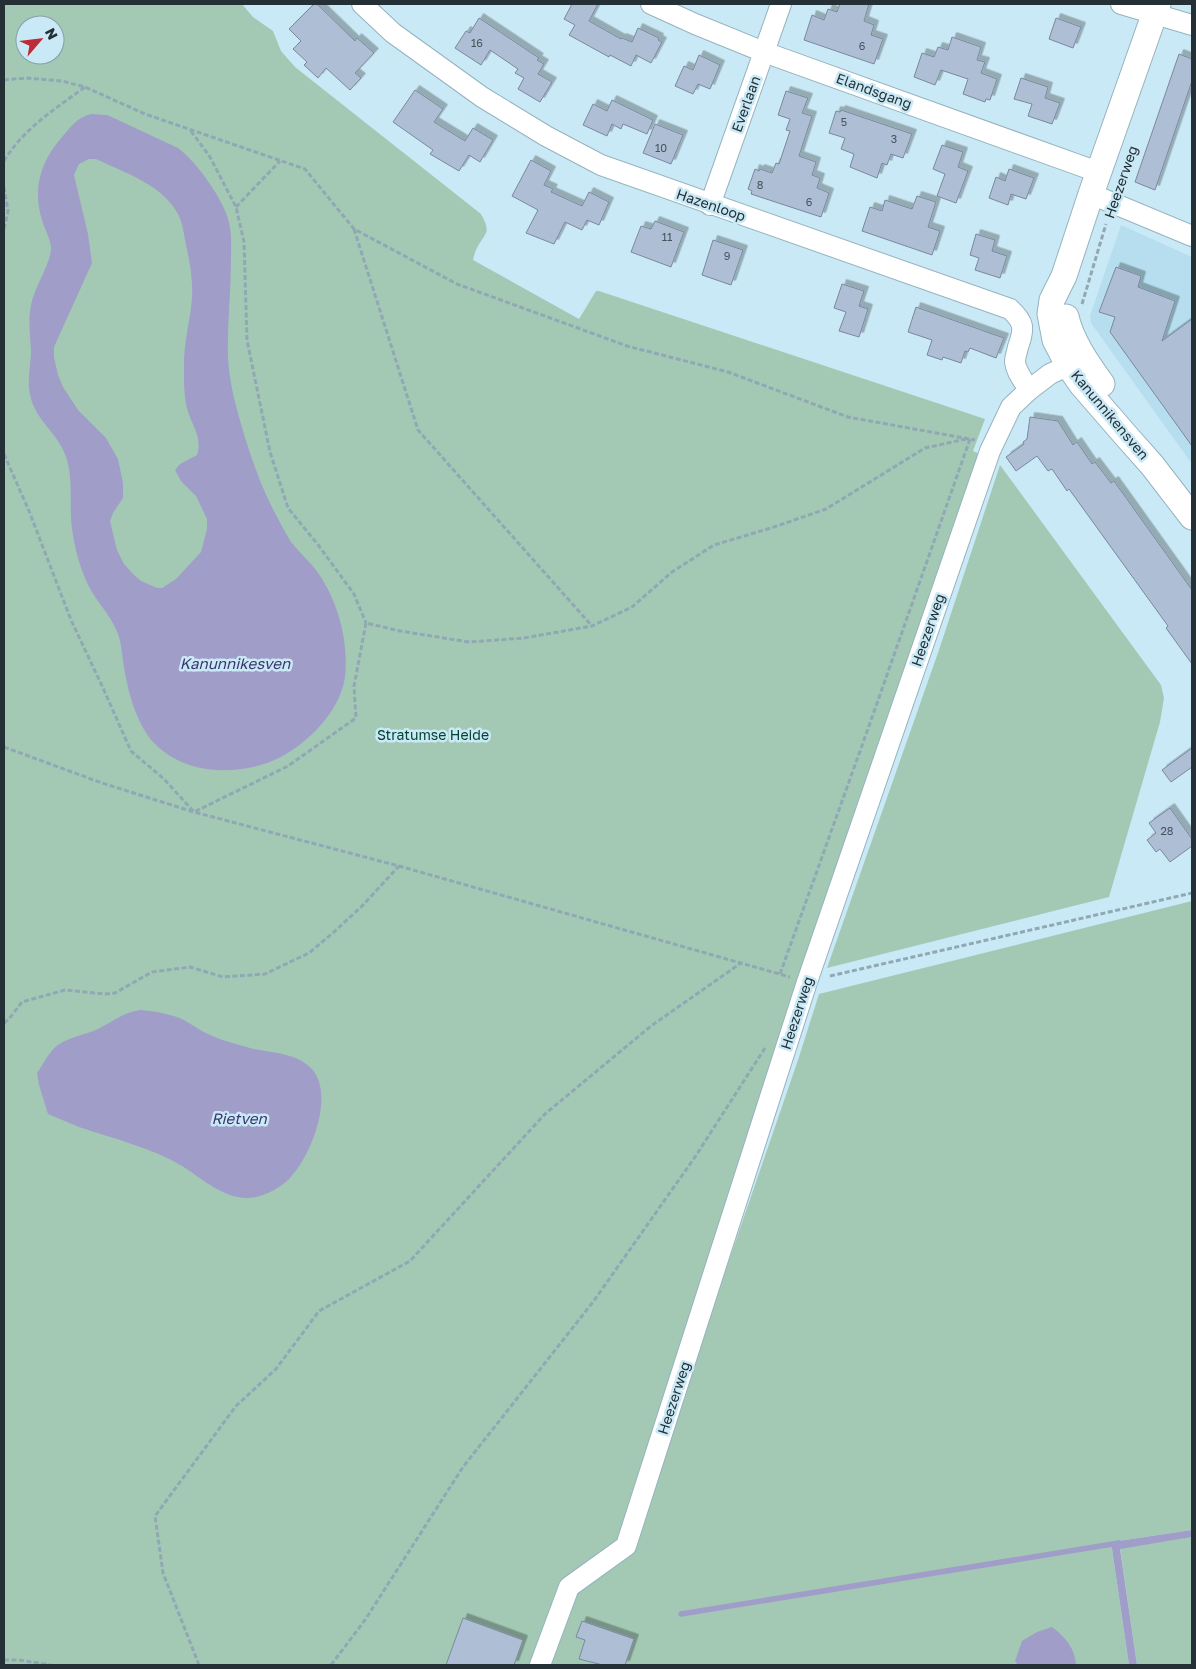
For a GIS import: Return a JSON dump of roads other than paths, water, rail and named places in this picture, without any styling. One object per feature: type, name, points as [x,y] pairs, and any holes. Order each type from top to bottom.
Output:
[{"type":"street","name":"Hazenloop","points":[[362,4],[393,33],[482,97],[546,136],[600,165],[1010,309],[1021,319],[1022,338],[1015,357],[1015,364],[1017,371],[1029,390]]},
{"type":"street","name":"Elandsgang","points":[[651,4],[695,24],[1101,189],[1192,236]]},
{"type":"street","name":"Everlaan","points":[[710,204],[781,4]]},
{"type":"street","points":[[1121,4],[1156,9],[1192,25]]},
{"type":"street","name":"Heezerweg","points":[[540,1665],[569,1587],[626,1546],[807,982],[990,450],[1011,407],[1050,374],[1076,362],[1065,313],[1064,276],[1101,189],[1156,9]]},
{"type":"street","name":"Kanunnikensven","points":[[1076,362],[1138,437],[1152,465],[1192,518]]},
{"type":"water","name":"Kanunnikesven","points":[[86,115],[107,115],[178,148],[201,171],[221,203],[229,222],[231,236],[228,357],[233,391],[241,424],[265,493],[291,542],[324,582],[340,621],[346,663],[342,691],[335,704],[317,729],[293,750],[267,763],[253,767],[238,770],[208,769],[179,761],[154,743],[142,726],[131,697],[117,631],[82,572],[74,542],[67,460],[58,441],[40,418],[31,399],[29,388],[31,350],[30,311],[51,248],[39,208],[38,186],[44,165],[55,146],[75,123]],"holes":[[[89,159],[96,159],[143,181],[164,196],[172,205],[182,223],[190,265],[192,298],[184,361],[184,389],[187,408],[199,442],[197,455],[180,464],[175,470],[181,481],[196,496],[207,519],[207,529],[201,552],[176,579],[162,588],[157,588],[141,581],[124,564],[117,550],[110,521],[123,498],[123,483],[118,459],[106,438],[78,410],[63,387],[54,357],[54,347],[92,263],[88,234],[74,175],[79,164]]]},
{"type":"water","name":"Rietven","points":[[140,1010],[174,1016],[203,1032],[225,1041],[290,1056],[311,1068],[318,1079],[321,1093],[318,1125],[305,1156],[285,1183],[269,1193],[257,1197],[236,1197],[220,1191],[170,1159],[48,1114],[37,1073],[52,1051],[67,1040],[98,1029],[129,1013]]},
{"type":"water","points":[[1192,1530],[1192,1537],[1120,1549],[1137,1665],[1129,1665],[1111,1542]]},
{"type":"water","points":[[1052,1627],[1068,1643],[1074,1653],[1076,1665],[1018,1665],[1015,1661],[1022,1641],[1037,1632]]},
{"type":"waterway","points":[[681,1614],[1119,1543]]},
{"type":"park label","name":"Stratumse Heide","points":[[433,735]]}]
